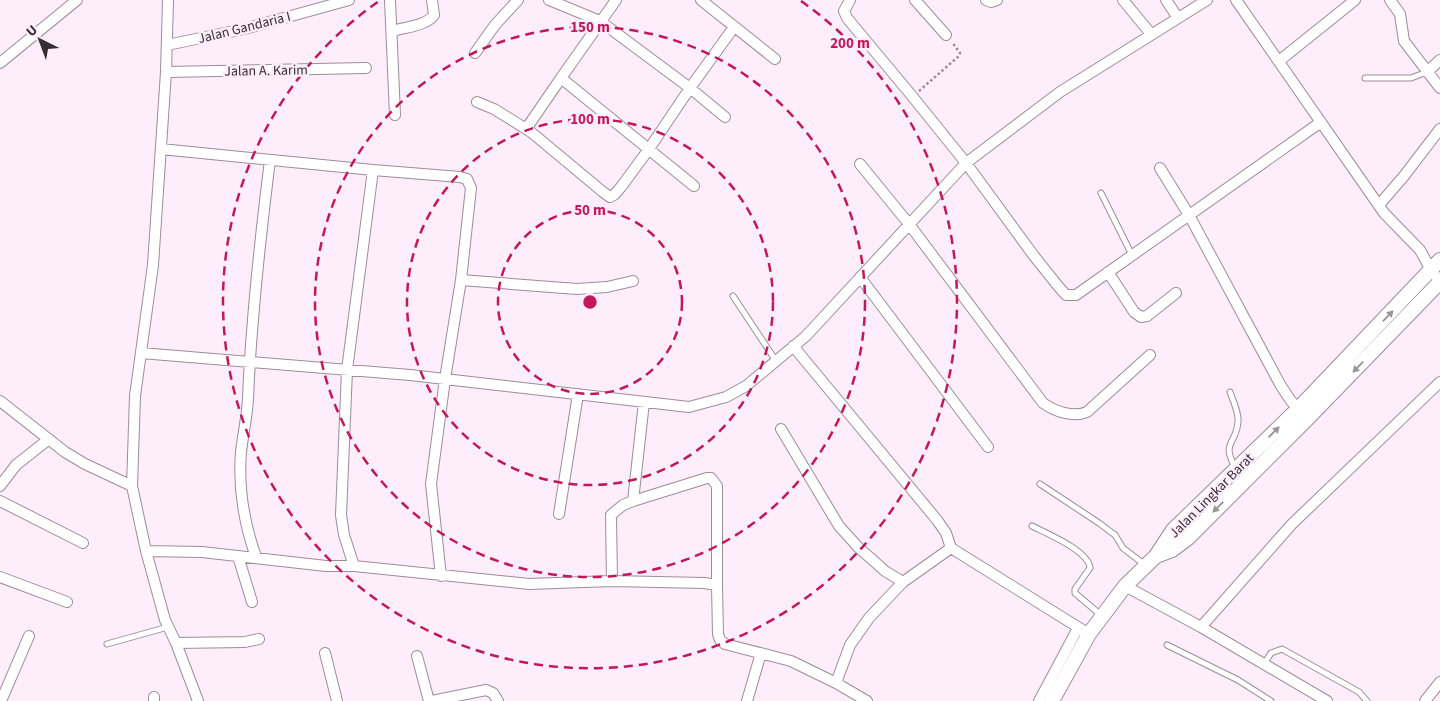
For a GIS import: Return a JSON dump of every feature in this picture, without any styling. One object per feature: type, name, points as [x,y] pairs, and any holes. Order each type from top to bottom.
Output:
[{"type":"street","points":[[0,62],[77,0]]},
{"type":"street","points":[[168,0],[168,45],[161,149],[152,265],[136,396],[132,486],[146,551],[168,627],[198,701]]},
{"type":"street","name":"Jalan Gandaria I","points":[[168,45],[244,29],[349,0]]},
{"type":"street","points":[[390,0],[393,31],[395,115]]},
{"type":"street","points":[[393,31],[430,20],[434,15],[432,0]]},
{"type":"street","points":[[475,53],[495,25],[518,0]]},
{"type":"street","points":[[549,0],[600,21],[726,117]]},
{"type":"street","points":[[526,129],[616,0]]},
{"type":"street","points":[[701,0],[775,59]]},
{"type":"street","points":[[850,0],[844,11],[847,18],[966,163],[1034,256],[1066,295],[1076,295],[1321,122]]},
{"type":"street","points":[[916,0],[946,35]]},
{"type":"street","points":[[986,0],[991,2],[997,0]]},
{"type":"street","points":[[1124,0],[1151,34]]},
{"type":"street","points":[[1166,0],[1178,18]]},
{"type":"street","points":[[141,353],[445,379],[689,407],[708,404],[746,386],[806,336],[966,163],[1060,92],[1207,0]]},
{"type":"street","points":[[1236,0],[1379,205],[1438,270]]},
{"type":"street","points":[[1278,61],[1355,0]]},
{"type":"street","points":[[1390,0],[1400,14],[1404,41],[1440,88]]},
{"type":"street","points":[[477,102],[526,129],[610,197],[621,187],[649,150],[690,88],[734,27]]},
{"type":"street","points":[[1427,72],[1440,60]]},
{"type":"street","name":"Jalan A. Karim","points":[[166,72],[366,68]]},
{"type":"street","points":[[561,78],[694,186]]},
{"type":"street","points":[[1379,205],[1440,129]]},
{"type":"street","points":[[161,149],[467,179],[471,188],[461,280],[431,484],[441,576]]},
{"type":"street","points":[[256,557],[248,536],[241,492],[241,452],[248,402],[248,361],[260,238],[270,160]]},
{"type":"street","points":[[860,164],[909,224],[1043,402],[1051,408],[1071,414],[1086,412],[1150,355]]},
{"type":"street","points":[[1160,168],[1189,215],[1281,386],[1303,414]]},
{"type":"street","points":[[354,566],[344,536],[341,515],[347,370],[372,170]]},
{"type":"street","name":"Jalan Lingkar Barat","points":[[1156,556],[1172,550],[1188,538],[1438,270]]},
{"type":"street","points":[[1108,272],[1134,312],[1141,317],[1147,316],[1176,293]]},
{"type":"street","points":[[860,276],[988,447]]},
{"type":"street","points":[[461,280],[577,289],[607,288],[633,281]]},
{"type":"street","points":[[793,346],[937,520],[946,533],[951,548],[1083,631]]},
{"type":"street","points":[[1201,627],[1292,524],[1440,382]]},
{"type":"street","points":[[559,514],[578,394]]},
{"type":"street","points":[[0,401],[65,452],[85,464],[132,486]]},
{"type":"street","points":[[633,501],[644,402]]},
{"type":"street","name":"Jalan Lingkar Barat","points":[[1156,556],[1173,530],[1237,469],[1303,414]]},
{"type":"street","points":[[781,428],[839,526],[858,547],[885,570],[903,582]]},
{"type":"street","points":[[0,486],[16,465],[49,439]]},
{"type":"street","points":[[612,581],[611,515],[623,505],[633,501],[711,478],[717,486],[717,585],[718,634],[720,640],[725,644],[791,661],[867,701]]},
{"type":"street","points":[[0,501],[83,543]]},
{"type":"street","points":[[836,683],[850,645],[868,618],[903,582],[951,548]]},
{"type":"street","points":[[146,551],[202,552],[326,566],[354,566],[529,584],[612,581],[704,583],[717,585]]},
{"type":"street","points":[[238,556],[252,602]]},
{"type":"street","points":[[1039,701],[1083,631],[1102,616],[1125,586],[1156,556]]},
{"type":"street","points":[[0,577],[67,602]]},
{"type":"street","points":[[1125,586],[1201,627],[1327,701]]},
{"type":"street","points":[[1052,701],[1083,631]]},
{"type":"street","points":[[1,701],[29,636]]},
{"type":"street","points":[[176,643],[245,642],[259,639]]},
{"type":"street","points":[[747,701],[761,652]]},
{"type":"street","points":[[325,653],[337,701]]},
{"type":"street","points":[[417,656],[430,701],[486,690],[495,695],[498,701]]},
{"type":"street","points":[[1425,701],[1440,682]]},
{"type":"lane","points":[[1365,78],[1410,78],[1427,72]]},
{"type":"lane","points":[[1101,193],[1132,255]]},
{"type":"lane","points":[[733,296],[776,361]]},
{"type":"lane","points":[[1230,392],[1238,421],[1236,432],[1228,450],[1237,469]]},
{"type":"lane","points":[[1040,484],[1099,522],[1115,535],[1123,548],[1146,566]]},
{"type":"lane","points":[[1032,526],[1078,551],[1088,560],[1090,568],[1075,593],[1102,616]]},
{"type":"lane","points":[[106,644],[168,627]]},
{"type":"lane","points":[[1167,645],[1238,680],[1271,701]]},
{"type":"lane","points":[[1264,664],[1271,652],[1282,649],[1360,692],[1367,701]]},
{"type":"path","points":[[912,96],[959,56],[960,53],[946,35]]}]
